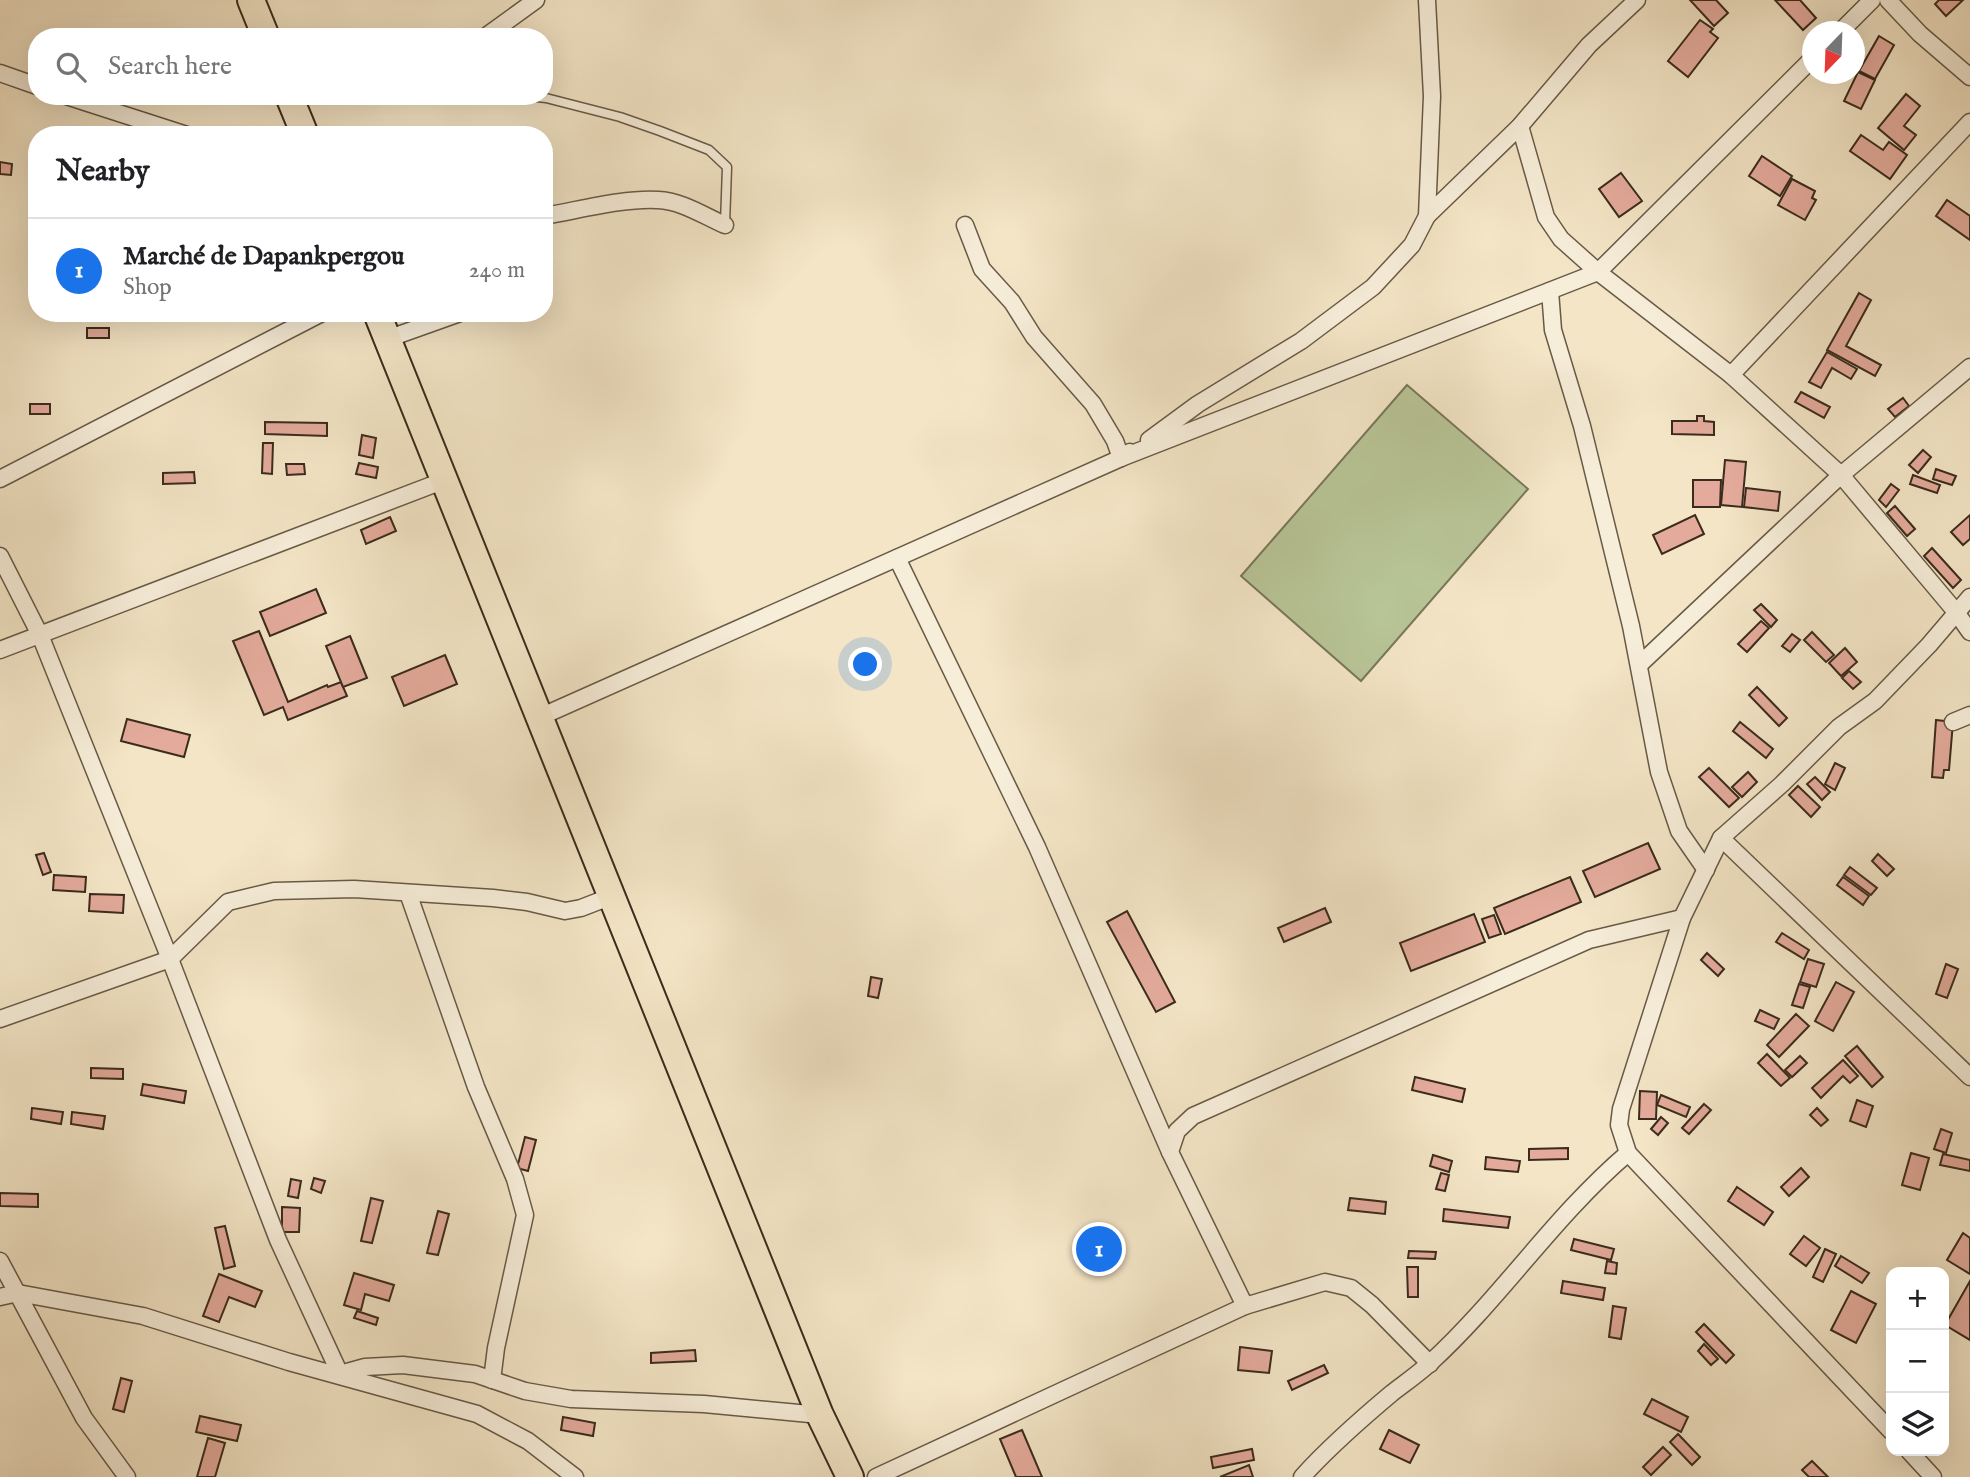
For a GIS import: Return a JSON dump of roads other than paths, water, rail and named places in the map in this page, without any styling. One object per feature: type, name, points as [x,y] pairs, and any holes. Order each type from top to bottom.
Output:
[{"type":"main road","points":[[251,0],[262,28]]},
{"type":"main road","points":[[292,105],[301,126]]},
{"type":"main road","points":[[380,322],[820,1415],[850,1477]]},
{"type":"street","points":[[497,28],[536,0]]},
{"type":"street","points":[[1427,0],[1432,96],[1427,216]]},
{"type":"street","points":[[1121,458],[1175,423],[1198,404],[1301,341],[1373,287],[1412,245],[1427,216],[1520,126],[1589,45],[1637,0]]},
{"type":"street","points":[[1851,21],[1872,0]]},
{"type":"street","points":[[1888,0],[1920,34],[1970,77]]},
{"type":"street","points":[[540,718],[1121,458],[1598,272],[1802,69]]},
{"type":"street","points":[[0,73],[28,83]]},
{"type":"street","points":[[94,105],[159,126]]},
{"type":"street","points":[[1731,375],[1970,122]]},
{"type":"street","points":[[1520,126],[1546,217],[1561,239],[1598,272],[1731,375],[1842,475],[1970,632]]},
{"type":"street","points":[[553,215],[636,201],[659,200],[678,204],[725,225]]},
{"type":"street","points":[[965,225],[982,269],[1012,302],[1034,337],[1093,404],[1115,440],[1121,458]]},
{"type":"street","points":[[1550,290],[1553,330],[1582,426],[1639,665],[1660,772],[1679,831],[1706,870]]},
{"type":"street","points":[[0,479],[305,322]]},
{"type":"street","points":[[387,339],[435,322]]},
{"type":"street","points":[[1639,665],[1842,475],[1970,368]]},
{"type":"street","points":[[0,650],[444,480]]},
{"type":"street","points":[[0,556],[40,635],[170,959],[278,1240],[340,1374]]},
{"type":"street","points":[[897,558],[1037,847],[1170,1152],[1245,1306]]},
{"type":"street","points":[[1886,1426],[1628,1153],[1619,1125],[1621,1109],[1682,918],[1721,838],[1782,784],[1839,727],[1875,701],[1929,645],[1970,597]]},
{"type":"street","points":[[1953,722],[1970,715]]},
{"type":"street","points":[[1721,838],[1970,1077]]},
{"type":"street","points":[[0,1019],[170,959],[228,902],[274,891],[354,888],[504,899],[565,911],[612,896]]},
{"type":"street","points":[[408,893],[476,1087],[515,1179],[525,1215],[496,1348],[492,1380]]},
{"type":"street","points":[[1170,1152],[1177,1131],[1193,1116],[1589,940],[1682,918]]},
{"type":"street","points":[[1302,1477],[1392,1394],[1430,1364],[1497,1294],[1577,1201],[1628,1153]]},
{"type":"street","points":[[0,1261],[84,1418],[127,1477]]},
{"type":"street","points":[[876,1477],[1245,1306],[1325,1282],[1351,1288],[1372,1305],[1430,1364]]},
{"type":"street","points":[[0,1297],[18,1293],[143,1315],[289,1362],[477,1414],[528,1441],[575,1477]]},
{"type":"street","points":[[340,1374],[365,1367],[403,1366],[462,1372],[525,1391],[571,1399],[704,1404],[820,1415]]},
{"type":"street","points":[[1914,1456],[1933,1477]]},
{"type":"lane","points":[[553,100],[620,117],[709,150],[727,167],[725,225]]},
{"type":"place","name":"Marché de Dapankpergou","points":[[1099,1249]]}]
